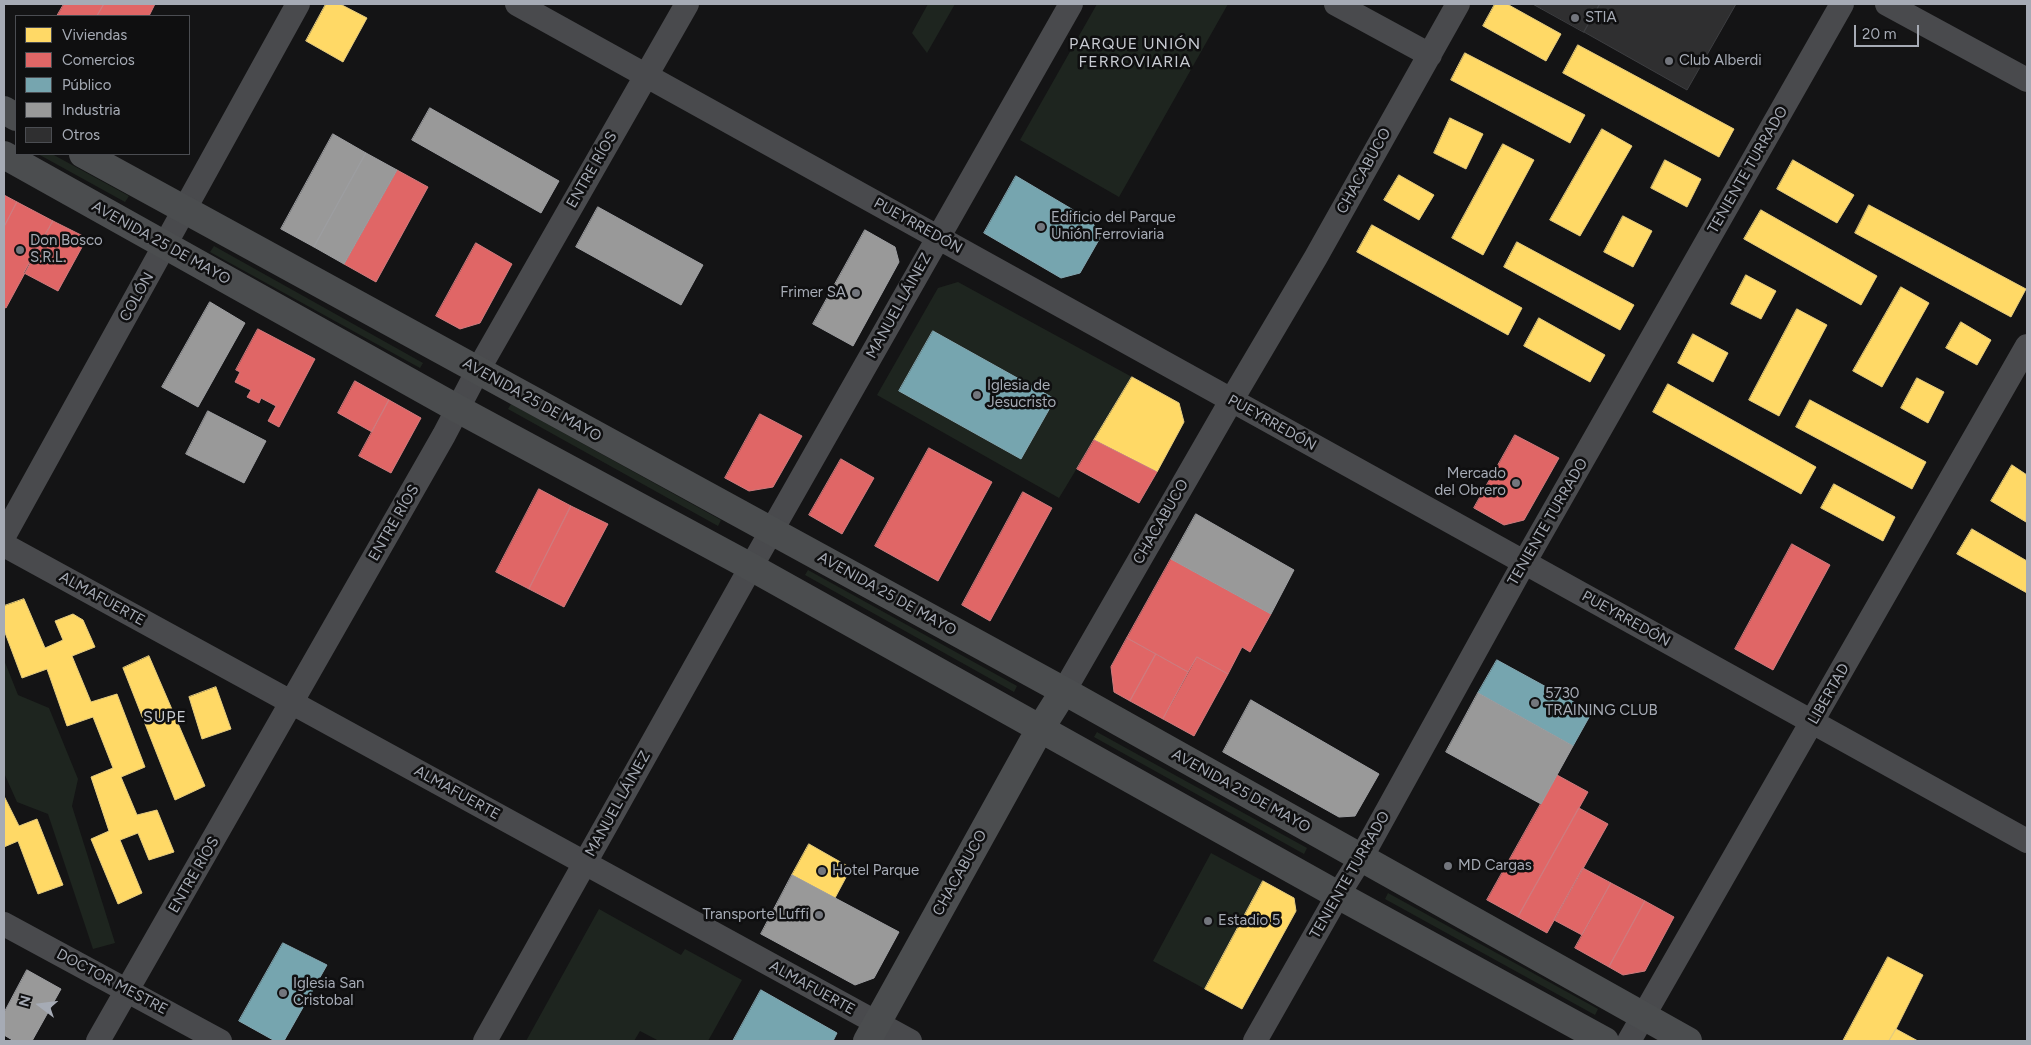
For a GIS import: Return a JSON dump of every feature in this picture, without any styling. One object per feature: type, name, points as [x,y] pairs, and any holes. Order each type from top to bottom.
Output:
[{"type":"main road","points":[[4,110],[15,116]]},
{"type":"main road","name":"AVENIDA 25 DE MAYO","points":[[4,155],[458,410],[751,567],[1338,895],[1606,1041]]},
{"type":"main road","name":"AVENIDA 25 DE MAYO","points":[[85,155],[1064,691],[1688,1041]]},
{"type":"main road","name":"CHACABUCO","points":[[872,1032],[1040,729],[1064,691]]},
{"type":"street","name":"COLÓN","points":[[4,536],[186,210],[298,4]]},
{"type":"street","name":"PUEYRREDÓN","points":[[517,4],[2027,841]]},
{"type":"street","name":"ENTRE RÍOS","points":[[98,1041],[687,4]]},
{"type":"street","name":"MANUEL LÁINEZ","points":[[484,1041],[1071,4]]},
{"type":"street","points":[[1336,4],[1430,55]]},
{"type":"street","name":"CHACABUCO","points":[[1064,691],[1316,257],[1458,4]]},
{"type":"street","name":"TENIENTE TURRADO","points":[[1255,1041],[1361,858],[1524,563],[1842,4]]},
{"type":"street","points":[[1886,4],[2027,80]]},
{"type":"street","name":"LIBERTAD","points":[[1629,1041],[1644,1018],[2027,346]]},
{"type":"street","name":"ALMAFUERTE","points":[[4,545],[291,704],[585,863],[872,1032],[910,1041]]},
{"type":"street","name":"DOCTOR MESTRE","points":[[4,924],[220,1041]]},
{"type":"shaded area","points":[[928,4],[955,4],[927,53],[912,33]]},
{"type":"shaded area","points":[[1097,4],[1228,4],[1119,197],[1020,140]]},
{"type":"shaded area","points":[[40,155],[54,155],[129,196],[125,202]]},
{"type":"shaded area","points":[[214,246],[423,363],[420,368],[210,252]]},
{"type":"shaded area","points":[[958,282],[1132,377],[1059,498],[877,395],[938,288]]},
{"type":"shaded area","points":[[511,404],[721,520],[718,526],[508,409]]},
{"type":"shaded area","points":[[808,570],[1017,686],[1014,692],[805,575]]},
{"type":"shaded area","points":[[4,660],[18,695],[49,708],[78,779],[72,806],[115,943],[93,949],[48,814],[17,802],[4,773]]},
{"type":"shaded area","points":[[1097,732],[1307,848],[1304,854],[1094,737]]},
{"type":"shaded area","name":"Estadio 5","points":[[1211,853],[1263,881],[1205,989],[1153,961]]},
{"type":"shaded area","points":[[1388,893],[1598,1009],[1595,1015],[1385,899]]},
{"type":"shaded area","points":[[599,909],[681,955],[685,949],[742,980],[708,1041],[659,1041],[640,1031],[634,1041],[526,1041]]},
{"type":"building: Viviendas","points":[[326,4],[340,4],[367,18],[343,62],[306,41]]},
{"type":"building: Viviendas","points":[[1495,4],[1507,4],[1561,34],[1546,61],[1483,26]]},
{"type":"building: Viviendas","points":[[1578,45],[1734,129],[1719,157],[1563,73]]},
{"type":"building: Viviendas","points":[[1465,53],[1585,115],[1570,143],[1451,80]]},
{"type":"building: Viviendas","points":[[1450,118],[1483,134],[1466,169],[1434,153]]},
{"type":"building: Viviendas","points":[[1602,129],[1632,146],[1580,236],[1550,220]]},
{"type":"building: Viviendas","points":[[1503,144],[1534,160],[1483,255],[1452,238]]},
{"type":"building: Viviendas","points":[[1665,160],[1701,179],[1687,207],[1651,188]]},
{"type":"building: Viviendas","points":[[1793,160],[1854,195],[1837,223],[1777,189]]},
{"type":"building: Viviendas","points":[[1399,175],[1434,195],[1419,220],[1384,200]]},
{"type":"building: Viviendas","points":[[1869,205],[2026,289],[2011,317],[1855,233]]},
{"type":"building: Viviendas","points":[[1761,210],[1877,276],[1861,305],[1744,239]]},
{"type":"building: Viviendas","points":[[1623,216],[1652,231],[1633,267],[1604,252]]},
{"type":"building: Viviendas","points":[[1372,225],[1522,308],[1508,335],[1357,252]]},
{"type":"building: Viviendas","points":[[1517,242],[1634,305],[1620,330],[1504,267]]},
{"type":"building: Viviendas","points":[[1746,275],[1776,291],[1761,319],[1731,304]]},
{"type":"building: Viviendas","points":[[1901,287],[1929,303],[1882,387],[1853,371]]},
{"type":"building: Viviendas","points":[[1797,309],[1827,325],[1779,416],[1749,400]]},
{"type":"building: Viviendas","points":[[1539,318],[1605,355],[1590,382],[1524,346]]},
{"type":"building: Viviendas","points":[[1961,322],[1991,340],[1977,365],[1946,348]]},
{"type":"building: Viviendas","points":[[1693,334],[1728,353],[1713,382],[1678,363]]},
{"type":"building: Viviendas","points":[[1132,377],[1179,403],[1184,422],[1157,472],[1094,440]]},
{"type":"building: Viviendas","points":[[1917,378],[1944,392],[1928,423],[1901,408]]},
{"type":"building: Viviendas","points":[[1668,384],[1816,467],[1801,494],[1653,412]]},
{"type":"building: Viviendas","points":[[1810,400],[1926,462],[1912,489],[1796,427]]},
{"type":"building: Viviendas","points":[[2012,465],[2027,475],[2026,522],[1991,501]]},
{"type":"building: Viviendas","points":[[1834,484],[1895,517],[1883,541],[1821,508]]},
{"type":"building: Viviendas","points":[[1972,529],[2027,561],[2027,593],[1957,554]]},
{"type":"building: Viviendas","points":[[24,599],[45,648],[63,640],[55,621],[73,614],[83,620],[95,647],[72,656],[91,702],[117,694],[145,767],[121,777],[137,815],[157,810],[174,852],[149,860],[138,833],[120,840],[142,893],[118,904],[91,839],[109,831],[91,777],[113,768],[93,717],[67,726],[47,669],[22,678],[4,630],[4,606]]},
{"type":"building: Viviendas","points":[[149,656],[205,786],[175,800],[123,668]]},
{"type":"building: Viviendas","points":[[216,687],[231,729],[202,739],[189,697]]},
{"type":"building: Viviendas","points":[[4,796],[19,826],[37,819],[63,885],[38,894],[18,841],[4,847]]},
{"type":"building: Viviendas","name":"Hotel Parque","points":[[809,844],[851,868],[835,898],[792,875]]},
{"type":"building: Viviendas","points":[[1263,881],[1294,898],[1296,911],[1242,1009],[1205,989]]},
{"type":"building: Viviendas","points":[[1888,957],[1923,975],[1896,1029],[1889,1041],[1843,1041]]},
{"type":"building: Viviendas","points":[[1896,1029],[1918,1041],[1889,1041]]},
{"type":"building: Comercios","points":[[64,4],[104,4],[98,15],[58,15]]},
{"type":"building: Comercios","points":[[104,4],[155,4],[150,15],[98,15]]},
{"type":"building: Comercios","points":[[397,170],[428,187],[376,282],[344,264]]},
{"type":"building: Comercios","points":[[4,195],[17,202],[4,227]]},
{"type":"building: Comercios","name":"Don Bosco S.R.L.","points":[[17,202],[53,221],[6,308],[4,307],[4,227]]},
{"type":"building: Comercios","points":[[53,221],[87,238],[58,291],[24,273]]},
{"type":"building: Comercios","points":[[476,243],[512,264],[480,323],[460,329],[436,316]]},
{"type":"building: Comercios","points":[[258,329],[315,359],[279,427],[268,421],[276,406],[261,398],[259,403],[247,397],[251,390],[235,382],[240,372],[236,370]]},
{"type":"building: Comercios","points":[[355,381],[389,400],[372,432],[338,413]]},
{"type":"building: Comercios","points":[[389,400],[421,418],[391,473],[359,456]]},
{"type":"building: Comercios","points":[[760,414],[802,436],[773,487],[749,491],[725,478]]},
{"type":"building: Comercios","name":"Mercado del Obrero","points":[[1515,435],[1559,458],[1524,520],[1504,525],[1474,508]]},
{"type":"building: Comercios","points":[[1094,440],[1157,472],[1139,503],[1077,469]]},
{"type":"building: Comercios","points":[[929,448],[992,482],[938,581],[875,546]]},
{"type":"building: Comercios","points":[[841,459],[874,478],[842,534],[809,515]]},
{"type":"building: Comercios","points":[[539,489],[571,506],[529,589],[496,572]]},
{"type":"building: Comercios","points":[[1023,492],[1052,508],[990,621],[962,605]]},
{"type":"building: Comercios","points":[[571,506],[608,524],[564,607],[529,589]]},
{"type":"building: Comercios","points":[[1792,544],[1830,565],[1773,670],[1735,649]]},
{"type":"building: Comercios","points":[[1171,559],[1271,614],[1250,652],[1242,647],[1228,674],[1197,657],[1188,672],[1127,638]]},
{"type":"building: Comercios","points":[[1127,638],[1156,654],[1130,701],[1114,692],[1111,667]]},
{"type":"building: Comercios","points":[[1156,654],[1188,672],[1163,719],[1130,701]]},
{"type":"building: Comercios","points":[[1197,657],[1228,674],[1194,736],[1163,719]]},
{"type":"building: Comercios","points":[[1557,775],[1588,792],[1518,917],[1487,900]]},
{"type":"building: Comercios","points":[[1579,808],[1608,824],[1547,933],[1518,917]]},
{"type":"building: Comercios","points":[[1583,868],[1611,883],[1582,935],[1554,920]]},
{"type":"building: Comercios","points":[[1611,883],[1645,901],[1609,967],[1575,948]]},
{"type":"building: Comercios","points":[[1645,901],[1674,917],[1645,971],[1623,975],[1609,967]]},
{"type":"building: Público","name":"Edificio del Parque Unión Ferroviaria","points":[[1016,176],[1092,221],[1100,238],[1080,273],[1061,278],[984,233]]},
{"type":"building: Público","name":"Iglesia de Jesucristo","points":[[933,331],[1055,399],[1021,459],[899,391]]},
{"type":"building: Público","name":"5730 TRAINING CLUB","points":[[1497,660],[1592,712],[1573,746],[1478,693]]},
{"type":"building: Público","name":"Iglesia San Cristobal","points":[[283,943],[327,965],[284,1041],[275,1041],[239,1021]]},
{"type":"building: Público","points":[[761,990],[837,1033],[833,1041],[733,1041]]},
{"type":"building: Industria","points":[[430,108],[559,181],[541,213],[412,140]]},
{"type":"building: Industria","points":[[333,134],[366,153],[314,247],[281,229]]},
{"type":"building: Industria","points":[[366,153],[397,170],[344,264],[314,247]]},
{"type":"building: Industria","points":[[598,207],[703,265],[681,305],[576,247]]},
{"type":"building: Industria","name":"Frimer SA","points":[[865,230],[895,247],[899,262],[853,346],[813,324]]},
{"type":"building: Industria","points":[[210,302],[245,323],[198,407],[162,387]]},
{"type":"building: Industria","points":[[208,411],[266,441],[244,483],[186,454]]},
{"type":"building: Industria","points":[[1196,514],[1294,570],[1271,614],[1171,559]]},
{"type":"building: Industria","points":[[1478,693],[1573,746],[1541,804],[1446,752]]},
{"type":"building: Industria","points":[[1251,700],[1379,774],[1355,816],[1339,817],[1223,752]]},
{"type":"building: Industria","name":"Transporte Luffi","points":[[792,875],[899,932],[874,978],[855,985],[761,934]]},
{"type":"building: Industria","points":[[27,970],[61,989],[32,1041],[14,1041],[4,1035],[4,1013]]},
{"type":"building: Otros","name":"STIA","points":[[1533,4],[1600,4],[1584,32]]},
{"type":"building: Otros","name":"Club Alberdi","points":[[1600,4],[1736,4],[1687,90],[1584,32]]},
{"type":"place","name":"STIA","points":[[1575,18]]},
{"type":"place","name":"Club Alberdi","points":[[1669,61]]},
{"type":"place","name":"Edificio del Parque Unión Ferroviaria","points":[[1041,227]]},
{"type":"place","name":"Don Bosco S.R.L.","points":[[20,250]]},
{"type":"place","name":"Frimer SA","points":[[856,293]]},
{"type":"place","name":"Iglesia de Jesucristo","points":[[977,395]]},
{"type":"place","name":"Mercado del Obrero","points":[[1516,483]]},
{"type":"place","name":"5730 TRAINING CLUB","points":[[1535,703]]},
{"type":"place","name":"MD Cargas","points":[[1448,866]]},
{"type":"place","name":"Hotel Parque","points":[[822,871]]},
{"type":"place","name":"Transporte Luffi","points":[[819,915]]},
{"type":"place","name":"Estadio 5","points":[[1208,921]]},
{"type":"place","name":"Iglesia San Cristobal","points":[[283,993]]},
{"type":"district","name":"PARQUE UNIÓN FERROVIARIA","points":[[1135,53]]},
{"type":"district","name":"SUPE","points":[[165,717]]}]
